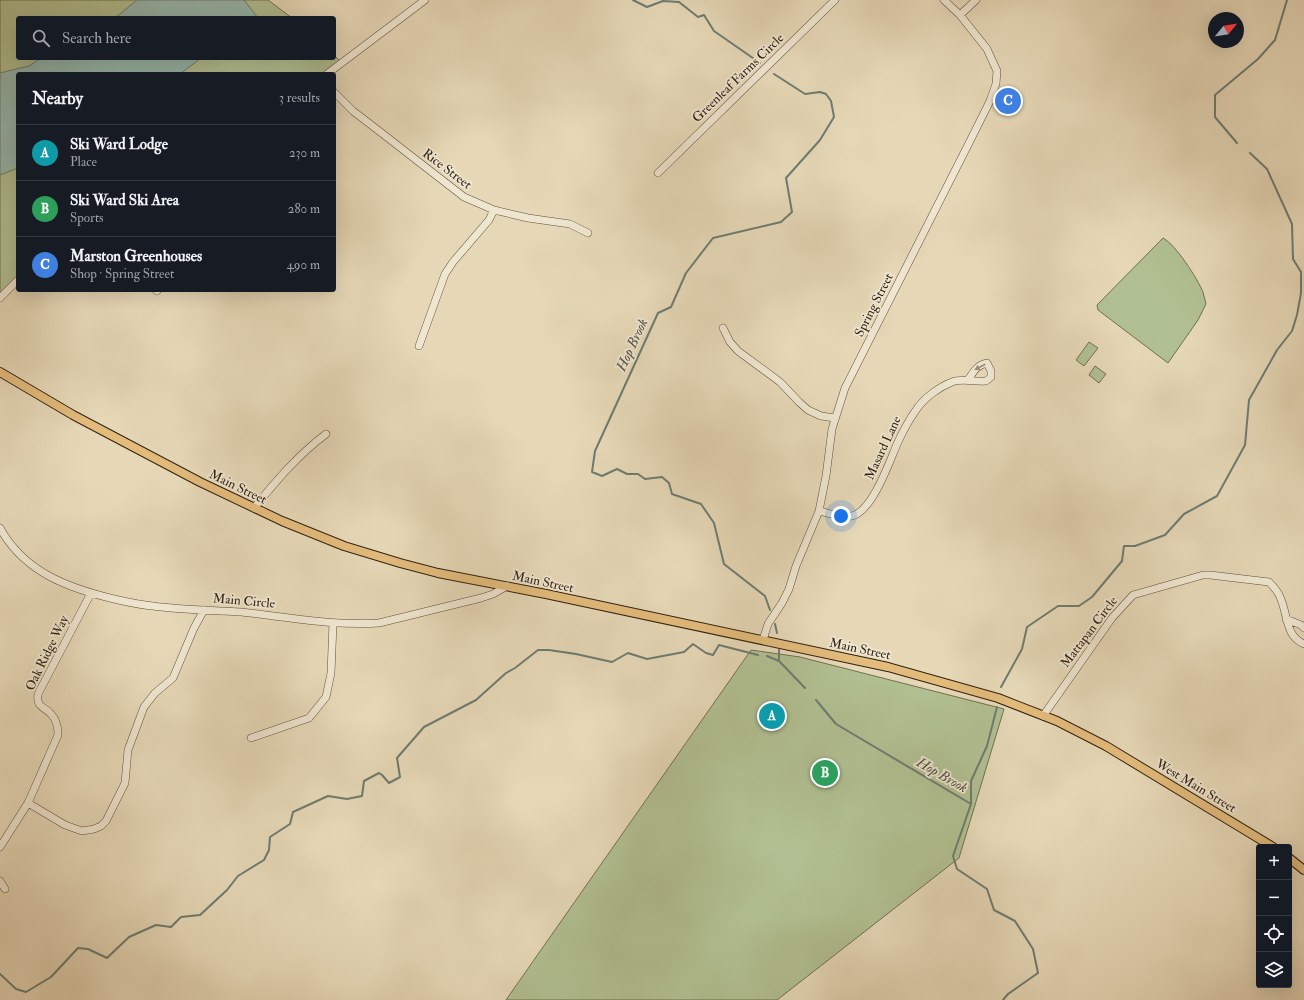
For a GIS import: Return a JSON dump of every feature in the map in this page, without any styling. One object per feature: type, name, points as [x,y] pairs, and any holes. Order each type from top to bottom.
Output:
[{"type":"main road","name":"Main Street","points":[[0,372],[73,415],[200,482],[254,508],[344,546],[400,564],[438,573],[763,640],[888,667],[934,679],[998,698],[1057,721],[1106,746]]},
{"type":"main road","name":"West Main Street","points":[[1106,746],[1268,844]]},
{"type":"main road","points":[[1292,860],[1304,870]]},
{"type":"street","points":[[330,72],[425,0]]},
{"type":"street","name":"Greenleaf Farms Circle","points":[[658,173],[835,0]]},
{"type":"street","name":"Spring Street","points":[[763,640],[768,624],[782,603],[789,589],[796,566],[819,511],[826,476],[832,429],[845,388],[990,101],[996,84],[997,71],[991,55],[960,15],[944,0]]},
{"type":"street","points":[[960,15],[976,0]]},
{"type":"street","name":"Rice Street","points":[[336,94],[353,111],[456,192],[471,201],[494,210],[528,218],[570,224],[588,233]]},
{"type":"street","points":[[419,346],[445,274],[453,262],[490,218],[494,210]]},
{"type":"street","points":[[0,298],[16,282]]},
{"type":"street","points":[[723,328],[730,342],[738,351],[780,382],[808,410],[820,416],[835,418]]},
{"type":"street","name":"Masard Lane","points":[[819,511],[847,516],[853,516],[860,513],[874,495],[887,471],[907,423],[921,403],[939,389],[953,382],[968,380]]},
{"type":"street","points":[[254,508],[293,462],[311,445],[326,434]]},
{"type":"street","name":"Main Circle","points":[[1,534],[30,564],[41,572],[64,584],[91,593],[152,606],[246,613],[333,623],[379,623],[481,598],[493,594],[507,586]]},
{"type":"street","name":"Mattapan Circle","points":[[1043,716],[1112,618],[1133,595],[1203,575],[1269,582],[1275,588],[1280,597],[1289,630],[1298,641],[1304,644]]},
{"type":"street","name":"Oak Ridge Way","points":[[0,847],[28,803],[53,750],[58,735],[58,730],[52,714],[41,707],[38,702],[38,694],[91,593]]},
{"type":"street","points":[[28,803],[65,825],[82,831],[94,830],[106,821],[125,783],[128,750],[144,707],[155,693],[173,678],[194,628],[204,610]]},
{"type":"street","points":[[1286,619],[1301,625],[1304,628]]},
{"type":"street","points":[[251,738],[290,726],[309,718],[326,697],[331,673],[333,623]]},
{"type":"street","points":[[0,881],[5,889]]},
{"type":"green space","points":[[0,0],[268,0],[289,16],[16,16],[16,60],[336,60],[336,57],[341,62],[327,72],[16,72],[16,282],[0,298]]},
{"type":"green space","points":[[1163,238],[1180,254],[1203,292],[1206,304],[1198,320],[1168,363],[1098,310],[1097,305]]},
{"type":"green space","points":[[1089,342],[1098,348],[1084,366],[1076,360]]},
{"type":"green space","points":[[1095,366],[1106,374],[1099,383],[1089,375]]},
{"type":"green space","points":[[751,650],[800,657],[1004,709],[959,858],[777,1000],[506,1000]]},
{"type":"water","points":[[137,0],[244,0],[256,16],[117,16]]},
{"type":"water","points":[[38,60],[198,60],[183,72],[16,72],[16,169],[0,175],[0,73],[29,66]]},
{"type":"waterway","name":"Hop Brook","points":[[633,0],[647,7],[663,1],[679,2],[698,17],[704,15],[714,31],[760,63]]},
{"type":"waterway","points":[[1237,143],[1215,117],[1215,95],[1258,59],[1275,40],[1287,0]]},
{"type":"waterway","name":"Hop Brook","points":[[770,610],[765,596],[724,564],[714,523],[701,504],[672,494],[669,483],[662,477],[645,479],[638,474],[627,474],[617,469],[602,476],[592,472],[595,451],[658,313],[671,307],[686,273],[713,238],[781,222],[792,212],[786,178],[820,140],[834,117],[831,101],[826,94],[820,92],[805,94],[774,74]]},
{"type":"waterway","points":[[1001,687],[1022,649],[1027,627],[1058,606],[1079,606],[1092,597],[1122,561],[1124,546],[1135,546],[1165,535],[1184,514],[1217,496],[1245,445],[1249,400],[1277,350],[1292,331],[1301,293],[1301,272],[1293,259],[1292,224],[1267,169],[1250,153]]},
{"type":"waterway","name":"Hop Brook","points":[[775,624],[777,633]]},
{"type":"waterway","points":[[0,974],[16,989],[26,992],[51,977],[78,948],[88,949],[107,958],[129,937],[156,925],[171,927],[181,917],[200,915],[227,890],[238,876],[264,860],[269,850],[270,837],[290,824],[293,812],[328,796],[347,799],[362,796],[364,781],[379,773],[389,783],[400,777],[397,758],[424,727],[476,700],[506,673],[538,650],[576,654],[612,662],[628,653],[647,659],[684,652],[693,644],[706,653],[713,655],[719,645],[758,655]]},
{"type":"waterway","name":"Hop Brook","points":[[779,650],[779,661],[805,688]]},
{"type":"waterway","points":[[767,656],[779,661]]},
{"type":"waterway","name":"Hop Brook","points":[[816,700],[836,724],[971,804],[953,856],[957,869],[987,889],[994,910],[1015,921],[1033,949],[1038,973],[1008,994],[1003,1000]]},
{"type":"waterway","points":[[971,804],[971,781],[987,746],[997,707]]},
{"type":"place","name":"Marston Greenhouses","points":[[1008,101]]},
{"type":"place","name":"Ski Ward Lodge","points":[[772,716]]},
{"type":"place","name":"Ski Ward Ski Area","points":[[825,773]]}]
